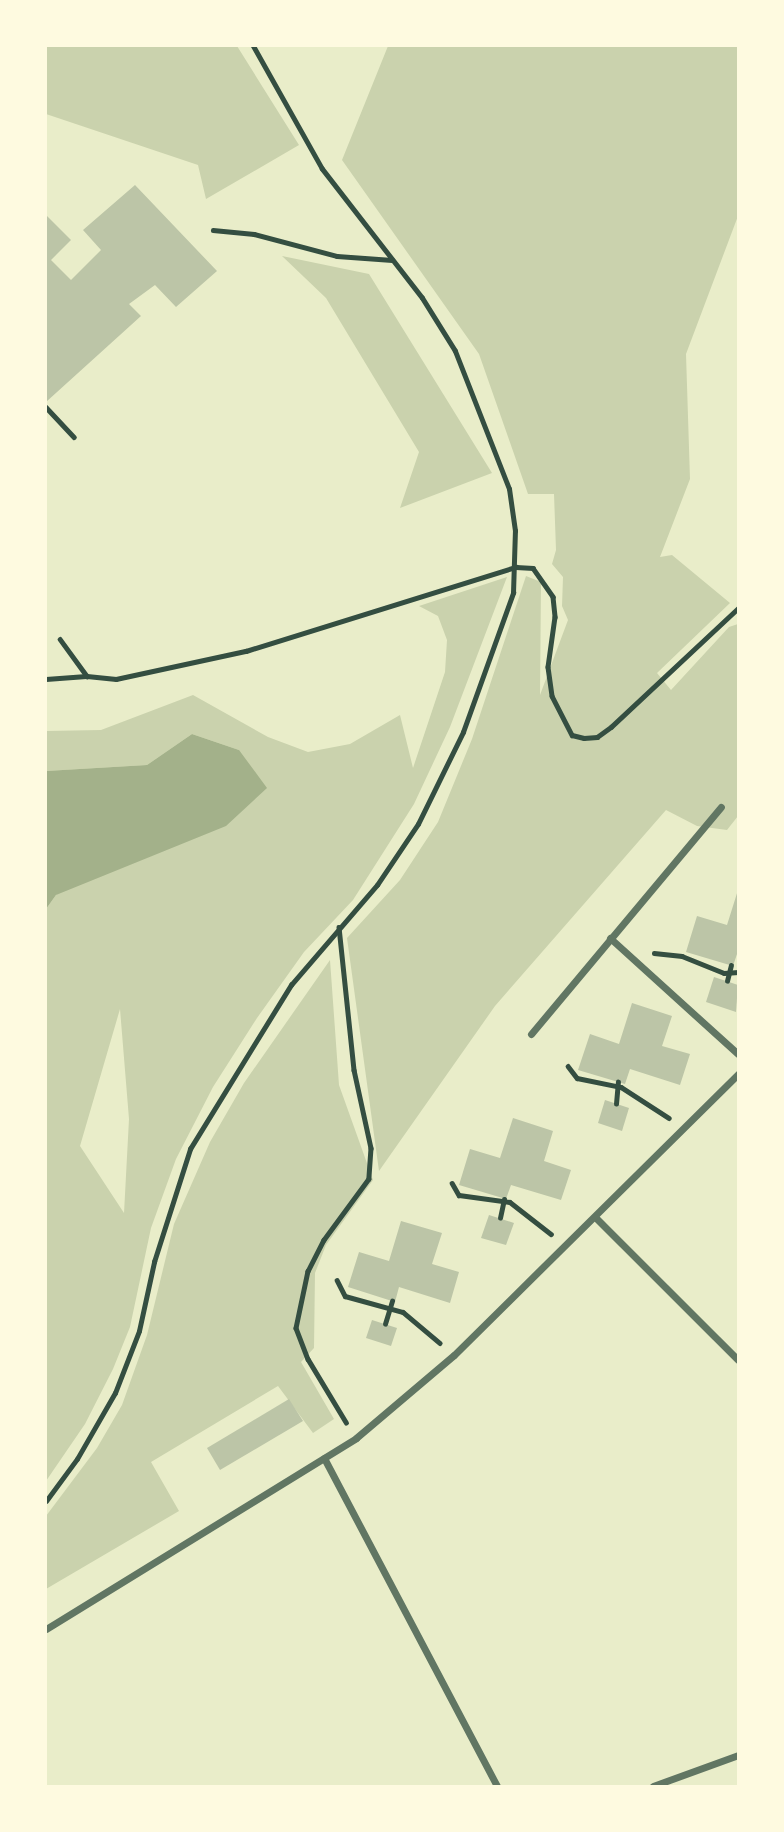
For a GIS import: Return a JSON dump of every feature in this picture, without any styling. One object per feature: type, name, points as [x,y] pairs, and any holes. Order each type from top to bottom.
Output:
[{"type":"street","points":[[531,1034],[721,807]]},
{"type":"street","points":[[610,938],[738,1054]]},
{"type":"street","points":[[46,1629],[356,1437],[454,1355],[738,1074]]},
{"type":"street","points":[[595,1217],[738,1360]]},
{"type":"street","points":[[324,1458],[497,1787]]},
{"type":"street","points":[[653,1787],[738,1755]]},
{"type":"path","points":[[46,1501],[77,1459],[115,1393],[139,1331],[154,1262],[190,1149],[291,985],[377,885],[418,824],[463,732],[513,593],[516,567],[509,489],[477,401],[455,351],[392,260],[322,169],[253,46]]},
{"type":"path","points":[[213,230],[254,233],[337,256],[392,260]]},
{"type":"path","points":[[46,407],[74,437]]},
{"type":"path","points":[[46,679],[87,676],[116,679],[246,651],[516,567],[533,568],[553,597],[555,617],[548,667],[552,696],[572,735],[597,737],[738,608]]},
{"type":"path","points":[[60,639],[87,676]]},
{"type":"path","points":[[339,926],[354,1070],[371,1148],[369,1179],[324,1240],[308,1271],[296,1328],[308,1359],[356,1437]]},
{"type":"path","points":[[624,949],[682,956],[724,973],[730,967]]},
{"type":"path","points":[[680,950],[682,956]]},
{"type":"path","points":[[730,967],[738,972]]},
{"type":"path","points":[[727,981],[730,967]]},
{"type":"path","points":[[568,1066],[577,1078],[620,1084],[684,1128]]},
{"type":"path","points":[[616,1104],[620,1084]]},
{"type":"path","points":[[452,1183],[459,1195],[510,1202],[566,1245]]},
{"type":"path","points":[[500,1218],[504,1201]]},
{"type":"path","points":[[337,1280],[345,1296],[392,1304],[454,1355]]},
{"type":"path","points":[[385,1324],[392,1304]]},
{"type":"shaded area","points":[[46,46],[237,46],[299,145],[206,199],[198,165],[46,114]]},
{"type":"shaded area","points":[[388,46],[738,46],[738,216],[686,354],[690,479],[660,557],[672,555],[730,603],[657,673],[671,690],[729,627],[738,624],[738,816],[727,830],[697,826],[666,810],[495,1006],[379,1171],[347,938],[400,880],[438,822],[472,739],[526,576],[541,582],[540,695],[568,620],[562,606],[563,577],[552,564],[556,550],[554,494],[528,494],[479,354],[342,160]]},
{"type":"shaded area","points":[[282,256],[369,274],[492,473],[400,508],[419,452],[326,298]]},
{"type":"shaded area","points":[[507,577],[450,727],[414,804],[353,900],[304,952],[257,1018],[213,1087],[176,1159],[151,1228],[130,1327],[113,1369],[85,1424],[46,1481],[46,909],[56,895],[239,750],[192,734],[147,765],[46,771],[46,731],[101,730],[193,695],[268,737],[308,752],[350,744],[400,715],[413,768],[445,672],[447,640],[438,616],[419,606]],"holes":[[[120,1009],[129,1119],[124,1213],[80,1146]]]},
{"type":"shaded area","points":[[192,734],[239,750],[267,788],[226,826],[56,895],[46,909],[46,771],[147,765]]},
{"type":"shaded area","points":[[330,960],[339,1085],[373,1180],[326,1245],[315,1273],[314,1348],[301,1362],[334,1419],[313,1433],[278,1386],[151,1462],[179,1511],[46,1589],[46,1516],[97,1448],[122,1405],[147,1335],[174,1224],[210,1142],[244,1083]]},
{"type":"building","points":[[135,185],[217,271],[176,307],[155,285],[129,304],[141,316],[46,402],[46,215],[71,240],[51,260],[71,280],[101,250],[83,230]]},
{"type":"building","points":[[738,890],[738,951],[733,966],[686,952],[697,916],[727,925]]},
{"type":"building","points":[[714,977],[738,985],[736,1012],[706,1002]]},
{"type":"building","points":[[632,1003],[672,1016],[662,1046],[690,1054],[680,1085],[630,1069],[625,1084],[578,1070],[590,1034],[619,1044]]},
{"type":"building","points":[[605,1100],[629,1108],[622,1131],[598,1123]]},
{"type":"building","points":[[513,1118],[553,1131],[544,1161],[571,1170],[561,1200],[511,1185],[506,1199],[459,1185],[470,1149],[500,1158]]},
{"type":"building","points":[[489,1215],[514,1223],[506,1245],[481,1238]]},
{"type":"building","points":[[401,1221],[442,1233],[432,1264],[459,1272],[450,1303],[399,1287],[395,1302],[348,1287],[359,1252],[389,1261]]},
{"type":"building","points":[[372,1320],[397,1328],[391,1346],[366,1338]]},
{"type":"building","points":[[289,1399],[303,1421],[220,1470],[207,1448]]}]
